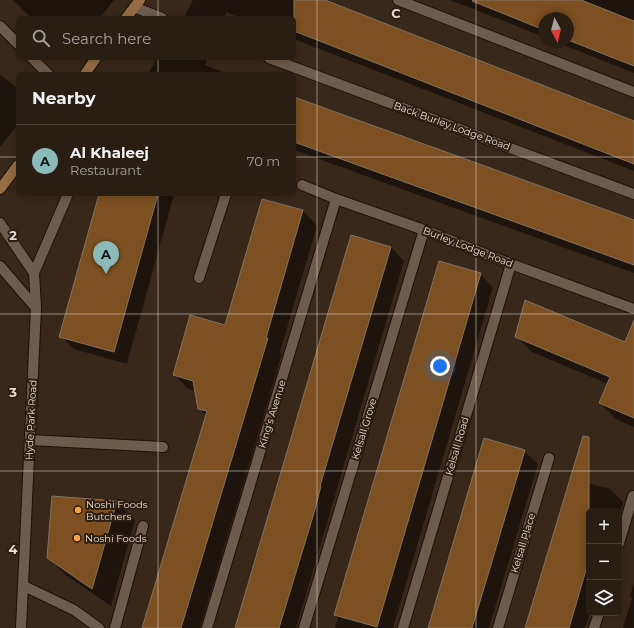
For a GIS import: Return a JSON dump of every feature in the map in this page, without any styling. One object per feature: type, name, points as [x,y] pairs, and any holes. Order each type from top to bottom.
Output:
[{"type":"street","points":[[398,0],[634,92]]},
{"type":"street","points":[[128,16],[137,4],[158,16]]},
{"type":"street","points":[[0,26],[16,42]]},
{"type":"street","points":[[34,60],[46,72]]},
{"type":"street","points":[[86,72],[95,60]]},
{"type":"street","name":"Back Burley Lodge Road","points":[[274,60],[634,194]]},
{"type":"street","points":[[0,189],[16,168]]},
{"type":"street","name":"Burley Lodge Road","points":[[302,185],[336,199],[424,230],[510,264],[634,309]]},
{"type":"street","points":[[34,273],[67,196]]},
{"type":"street","points":[[199,278],[225,196]]},
{"type":"street","name":"King's Avenue","points":[[207,628],[336,199]]},
{"type":"street","points":[[0,223],[34,273]]},
{"type":"street","name":"Kelsall Grove","points":[[304,628],[424,230]]},
{"type":"street","name":"Kelsall Road","points":[[403,628],[510,264]]},
{"type":"street","points":[[0,266],[36,308]]},
{"type":"street","name":"Hyde Park Road","points":[[21,628],[36,308],[34,273]]},
{"type":"street","points":[[30,440],[163,447]]},
{"type":"street","name":"Kelsall Place","points":[[498,628],[549,458]]},
{"type":"street","points":[[622,533],[633,496]]},
{"type":"street","points":[[115,628],[142,526]]},
{"type":"street","points":[[24,586],[74,610],[99,628]]},
{"type":"street","points":[[594,628],[598,616]]},
{"type":"building","points":[[294,0],[325,0],[634,121],[634,164],[296,32],[296,16],[294,16]]},
{"type":"building","points":[[581,0],[634,21],[634,66],[574,42],[574,12],[538,12],[538,28],[472,1]]},
{"type":"building","points":[[296,98],[634,220],[634,265],[296,143]]},
{"type":"building","points":[[98,196],[157,196],[114,352],[59,337]]},
{"type":"building","points":[[262,199],[303,210],[266,338],[268,338],[181,628],[142,628],[207,411],[198,409],[193,381],[173,375],[190,315],[225,325]]},
{"type":"building","points":[[351,235],[391,247],[320,486],[314,513],[279,628],[235,628]]},
{"type":"building","points":[[439,261],[481,273],[377,627],[334,615]]},
{"type":"building","points":[[525,300],[625,342],[634,320],[634,418],[599,403],[610,377],[515,337]]},
{"type":"building","points":[[583,436],[589,437],[589,508],[586,508],[586,570],[569,628],[525,628]]},
{"type":"building","points":[[484,438],[525,450],[472,628],[428,628]]},
{"type":"building","points":[[52,496],[117,501],[92,589],[47,558]]},
{"type":"place","name":"Al Khaleej","points":[[106,274]]},
{"type":"place","name":"Noshi Foods Butchers","points":[[78,510]]},
{"type":"place","name":"Noshi Foods","points":[[77,538]]}]
